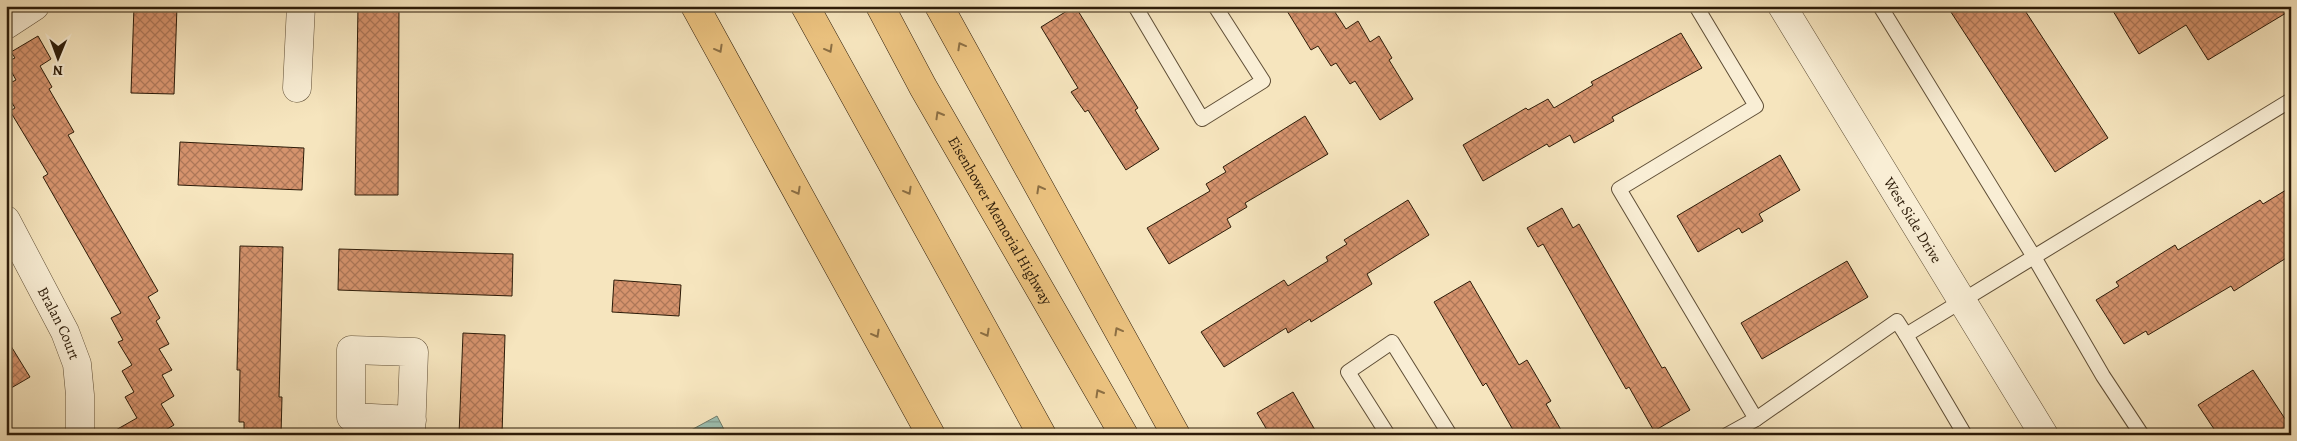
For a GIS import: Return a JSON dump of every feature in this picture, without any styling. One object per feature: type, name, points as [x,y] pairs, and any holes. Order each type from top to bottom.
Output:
[{"type":"highway","points":[[696,6],[931,435]]},
{"type":"highway","points":[[805,6],[1042,435]]},
{"type":"highway","name":"Eisenhower Memorial Highway","points":[[880,6],[923,87],[1124,435]]},
{"type":"highway","points":[[939,6],[1176,435]]},
{"type":"street","points":[[6,25],[35,6]]},
{"type":"street","points":[[297,88],[301,6]]},
{"type":"street","name":"West Side Drive","points":[[1782,6],[2044,435]]},
{"type":"street","name":"Bralan Court","points":[[6,220],[65,332],[77,364],[80,395],[80,435]]},
{"type":"lane","points":[[1135,6],[1202,120],[1263,81],[1215,6]]},
{"type":"lane","points":[[1696,6],[1756,106],[1618,189],[1756,419]]},
{"type":"lane","points":[[1880,6],[2034,257],[2103,376],[2142,435]]},
{"type":"lane","points":[[1906,336],[2291,100]]},
{"type":"lane","points":[[1727,435],[1756,419],[1897,321],[1965,435]]},
{"type":"lane","points":[[1388,435],[1348,372],[1392,342],[1450,435]]},
{"type":"shaded area","points":[[717,416],[727,435],[682,435]]},
{"type":"building","points":[[134,6],[177,6],[174,94],[131,93]]},
{"type":"building","points":[[358,6],[399,6],[398,195],[355,195]]},
{"type":"building","points":[[1075,6],[1138,108],[1135,110],[1159,149],[1126,170],[1088,110],[1085,112],[1071,92],[1078,88],[1041,27]]},
{"type":"building","points":[[1284,6],[1331,6],[1346,29],[1358,21],[1370,42],[1379,36],[1392,58],[1389,60],[1413,99],[1380,120],[1355,81],[1350,84],[1336,63],[1331,66],[1318,46],[1311,50]]},
{"type":"building","points":[[1947,6],[2022,6],[2108,138],[2055,172]]},
{"type":"building","points":[[2110,6],[2291,6],[2291,10],[2208,60],[2186,25],[2139,54]]},
{"type":"building","points":[[1681,33],[1702,68],[1612,117],[1614,121],[1574,143],[1570,135],[1549,147],[1547,144],[1483,181],[1463,145],[1526,108],[1528,110],[1548,99],[1554,108],[1593,85],[1591,82]]},
{"type":"building","points":[[38,36],[51,59],[40,66],[52,87],[49,89],[74,132],[68,135],[158,291],[148,297],[160,318],[156,321],[169,344],[159,349],[172,370],[162,375],[174,396],[161,404],[174,425],[157,435],[107,435],[137,418],[125,397],[134,392],[122,371],[132,365],[118,342],[123,340],[111,318],[121,313],[43,177],[48,174],[10,111],[15,108],[6,93],[6,85],[16,80],[6,62],[15,58],[11,52]]},
{"type":"building","points":[[1305,116],[1328,154],[1245,203],[1247,207],[1227,219],[1231,227],[1169,264],[1147,228],[1210,191],[1206,184],[1226,172],[1223,167]]},
{"type":"building","points":[[180,142],[304,148],[302,190],[178,185]]},
{"type":"building","points":[[1780,155],[1800,190],[1759,214],[1763,221],[1742,233],[1739,228],[1698,252],[1677,216]]},
{"type":"building","points":[[2291,187],[2291,255],[2234,291],[2231,286],[2148,335],[2146,331],[2124,344],[2096,300],[2119,286],[2116,282],[2175,245],[2178,250],[2260,200],[2263,204]]},
{"type":"building","points":[[1408,200],[1429,235],[1367,274],[1372,284],[1311,322],[1310,319],[1288,333],[1286,328],[1224,367],[1201,332],[1284,280],[1288,286],[1328,261],[1326,257],[1347,244],[1344,240]]},
{"type":"building","points":[[1562,208],[1573,228],[1579,224],[1662,368],[1665,367],[1690,410],[1654,431],[1629,387],[1626,389],[1543,244],[1538,247],[1527,228]]},
{"type":"building","points":[[240,246],[283,247],[279,397],[282,397],[281,435],[244,435],[244,422],[239,422],[240,370],[237,370]]},
{"type":"building","points":[[339,249],[513,254],[512,296],[338,290]]},
{"type":"building","points":[[1847,261],[1868,297],[1762,359],[1741,323]]},
{"type":"building","points":[[614,280],[681,285],[679,316],[612,312]]},
{"type":"building","points":[[1470,281],[1519,365],[1527,360],[1551,401],[1546,404],[1564,435],[1516,435],[1486,383],[1483,386],[1434,302]]},
{"type":"building","points":[[463,333],[505,335],[502,435],[459,435]]},
{"type":"building","points":[[6,338],[30,377],[6,391]]},
{"type":"building","points":[[2253,370],[2291,428],[2291,435],[2218,435],[2198,405]]},
{"type":"building","points":[[1293,392],[1318,435],[1270,435],[1257,413]]}]
